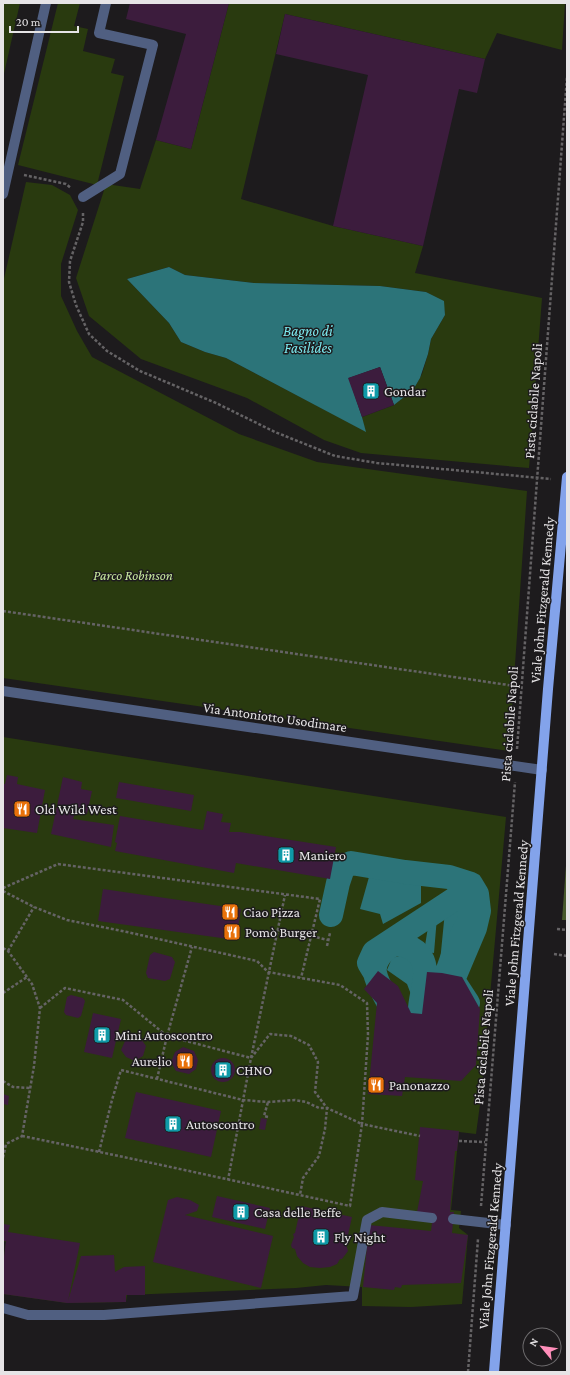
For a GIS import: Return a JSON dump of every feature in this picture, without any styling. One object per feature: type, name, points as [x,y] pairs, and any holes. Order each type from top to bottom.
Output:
[{"type":"main road","name":"Viale John Fitzgerald Kennedy","points":[[494,1372],[567,477]]},
{"type":"street","points":[[3,194],[46,3]]},
{"type":"street","points":[[83,197],[120,174],[153,45],[99,33],[106,3]]},
{"type":"street","name":"Via Antoniotto Usodimare","points":[[3,691],[542,770]]},
{"type":"street","points":[[3,1308],[28,1315],[104,1315],[353,1296],[367,1220],[382,1212],[432,1218]]},
{"type":"street","points":[[453,1219],[506,1225]]},
{"type":"path","name":"Pista ciclabile Napoli","points":[[468,1372],[485,1142],[516,767],[567,77]]},
{"type":"path","points":[[8,172],[66,184],[83,197],[83,222],[70,261],[69,282],[76,305],[89,334],[107,351],[140,371],[216,403],[275,432],[335,456],[377,463],[567,481]]},
{"type":"path","points":[[3,611],[522,687]]},
{"type":"path","points":[[3,888],[58,864],[320,899],[301,978]]},
{"type":"path","points":[[3,891],[34,907],[67,920],[257,961],[268,972],[340,985],[367,1003],[368,1035],[362,1124],[350,1206],[22,1136],[6,1144],[3,1158]]},
{"type":"path","points":[[228,1180],[268,972],[285,895]]},
{"type":"path","points":[[8,951],[34,907]]},
{"type":"path","points":[[557,929],[567,930]]},
{"type":"path","points":[[277,930],[328,940]]},
{"type":"path","points":[[327,946],[330,933]]},
{"type":"path","points":[[157,1079],[167,1036],[192,947]]},
{"type":"path","points":[[3,948],[8,951],[32,984],[40,1008],[34,1066],[22,1136]]},
{"type":"path","points":[[554,954],[567,956]]},
{"type":"path","points":[[3,993],[27,977]]},
{"type":"path","points":[[40,1008],[65,988],[123,1000],[167,1036],[252,1058]]},
{"type":"path","points":[[252,1058],[270,1034],[291,1036],[309,1045],[318,1062],[315,1092],[327,1108],[325,1129],[319,1156],[303,1178],[300,1195]]},
{"type":"path","points":[[99,1152],[121,1070],[243,1100],[268,1102],[295,1100],[306,1102],[319,1108],[327,1108],[362,1124],[420,1136]]},
{"type":"path","points":[[3,1081],[12,1087],[30,1088]]},
{"type":"path","points":[[268,1102],[264,1116],[268,1118]]},
{"type":"path","points":[[459,1141],[485,1142]]},
{"type":"green space","points":[[3,3],[20,3],[3,78]]},
{"type":"green space","points":[[58,3],[80,3],[74,26],[88,29],[83,51],[115,59],[111,73],[124,76],[97,185],[18,165]]},
{"type":"green space","points":[[229,3],[565,3],[562,50],[497,33],[485,59],[285,14],[241,199],[333,226],[423,246],[415,273],[542,298],[529,468],[361,453],[324,440],[247,398],[141,359],[89,316],[76,278],[106,184],[140,189],[156,140],[191,149]],"holes":[[[169,267],[185,275],[254,283],[380,286],[426,292],[443,301],[445,315],[431,339],[422,374],[413,390],[394,405],[362,417],[365,431],[226,358],[205,352],[181,342],[169,323],[127,279]]]},
{"type":"green space","name":"Parco Robinson","points":[[26,182],[52,185],[70,195],[78,210],[61,264],[61,296],[77,331],[92,357],[239,434],[317,462],[527,491],[509,751],[3,678],[3,283]]},
{"type":"green space","points":[[3,737],[506,817],[481,1097],[476,1134],[459,1132],[451,1210],[461,1211],[459,1228],[468,1235],[462,1304],[411,1307],[362,1306],[362,1287],[326,1285],[296,1288],[127,1295],[126,1302],[67,1303],[3,1294],[3,1264],[6,1242],[3,1241]]},
{"type":"green space","points":[[567,852],[567,920],[562,920]]},
{"type":"water","name":"Bagno di Fasilides","points":[[169,267],[185,275],[254,283],[380,286],[426,292],[444,301],[445,315],[431,339],[420,378],[413,390],[394,405],[380,367],[349,378],[366,432],[226,358],[205,352],[181,342],[169,323],[127,279]]},
{"type":"water","points":[[369,877],[421,885],[421,903],[383,924],[380,914],[360,909]]},
{"type":"water","points":[[449,906],[464,913],[442,973],[439,972],[445,911]]},
{"type":"water","points":[[437,917],[434,953],[424,952],[428,927]]},
{"type":"water","points":[[406,954],[414,958],[421,967],[418,997],[412,997],[407,984],[387,970],[392,958]]},
{"type":"building","points":[[130,3],[229,3],[191,149],[156,140],[186,34],[126,19]]},
{"type":"building","points":[[285,14],[485,59],[477,93],[459,89],[423,246],[333,226],[368,75],[276,54]]},
{"type":"building","name":"Gondar","points":[[380,367],[394,405],[362,417],[348,378]]},
{"type":"building","name":"Old Wild West","points":[[7,775],[18,777],[17,784],[45,790],[37,833],[3,828],[3,784],[5,784]]},
{"type":"building","points":[[63,777],[82,782],[81,789],[92,791],[87,814],[75,813],[73,819],[114,825],[111,847],[51,834]]},
{"type":"building","points":[[119,782],[194,795],[191,811],[116,798]]},
{"type":"building","points":[[207,811],[223,814],[221,822],[231,823],[229,832],[240,832],[336,847],[330,879],[236,863],[234,873],[115,851],[117,843],[115,842],[120,816],[203,830]]},
{"type":"building","points":[[103,889],[241,909],[236,940],[98,921]]},
{"type":"building","points":[[154,952],[172,957],[175,962],[170,979],[165,981],[148,978],[146,973],[150,955]]},
{"type":"building","points":[[378,971],[398,986],[411,1013],[422,1014],[427,972],[462,977],[480,1009],[476,1065],[461,1081],[405,1077],[402,1096],[368,1094],[377,1003],[364,989]]},
{"type":"building","points":[[71,995],[83,998],[85,1001],[81,1016],[78,1018],[66,1015],[64,1012],[67,997]]},
{"type":"building","name":"Mini Autoscontro","points":[[93,1013],[121,1019],[112,1058],[84,1052]]},
{"type":"building","points":[[132,1036],[141,1039],[146,1046],[143,1056],[135,1061],[126,1057],[121,1050],[125,1041]]},
{"type":"building","name":"Aurelio","points":[[183,1047],[194,1051],[198,1060],[196,1069],[189,1074],[176,1071],[171,1062],[175,1052]]},
{"type":"building","name":"CHNO","points":[[223,1058],[228,1059],[234,1065],[234,1075],[228,1081],[223,1082],[218,1081],[212,1075],[211,1070],[212,1065],[218,1059]]},
{"type":"building","name":"Autoscontro","points":[[136,1092],[221,1111],[211,1157],[125,1138]]},
{"type":"building","points":[[3,1094],[9,1096],[8,1105],[3,1104]]},
{"type":"building","points":[[261,1118],[267,1119],[265,1130],[259,1129]]},
{"type":"building","points":[[420,1127],[459,1131],[457,1151],[455,1151],[450,1212],[454,1212],[452,1233],[468,1235],[461,1283],[402,1285],[401,1288],[395,1287],[394,1290],[363,1287],[369,1225],[431,1231],[433,1214],[417,1212],[423,1181],[415,1180]]},
{"type":"building","name":"Casa delle Beffe","points":[[217,1196],[270,1208],[265,1229],[212,1217]]},
{"type":"building","points":[[177,1197],[190,1200],[199,1205],[197,1211],[185,1215],[273,1236],[261,1288],[153,1262],[168,1200]]},
{"type":"building","name":"Fly Night","points":[[301,1206],[352,1217],[346,1244],[348,1251],[337,1264],[330,1267],[310,1267],[303,1263],[297,1256],[295,1249],[292,1248],[291,1245],[294,1237],[293,1234],[295,1233]]},
{"type":"building","points":[[3,1224],[10,1225],[8,1232],[80,1243],[68,1301],[81,1256],[114,1255],[115,1272],[124,1267],[145,1266],[145,1295],[126,1295],[126,1302],[67,1303],[3,1294],[3,1264],[6,1241],[3,1241]]},
{"type":"waterway","points":[[331,915],[343,868],[351,863],[405,872],[449,877],[471,884],[477,894],[479,911],[475,928],[453,980],[468,1003]]},
{"type":"waterway","points":[[375,973],[369,963],[374,952],[456,898],[467,900],[470,909],[470,919],[456,947],[445,978],[452,1018],[446,1031],[433,1033],[423,1027],[420,1019],[420,1003],[425,979],[424,964],[416,951],[404,945],[399,944],[384,950],[375,965],[376,977],[389,1004]]},
{"type":"place","name":"Gondar","points":[[371,391]]},
{"type":"place","name":"Old Wild West","points":[[22,809]]},
{"type":"place","name":"Maniero","points":[[286,855]]},
{"type":"place","name":"Ciao Pizza","points":[[230,912]]},
{"type":"place","name":"Pomò Burger","points":[[232,932]]},
{"type":"place","name":"Mini Autoscontro","points":[[102,1035]]},
{"type":"place","name":"Aurelio","points":[[185,1061]]},
{"type":"place","name":"CHNO","points":[[223,1070]]},
{"type":"place","name":"Panonazzo","points":[[376,1085]]},
{"type":"place","name":"Autoscontro","points":[[173,1124]]},
{"type":"place","name":"Casa delle Beffe","points":[[241,1212]]},
{"type":"place","name":"Fly Night","points":[[321,1237]]}]
